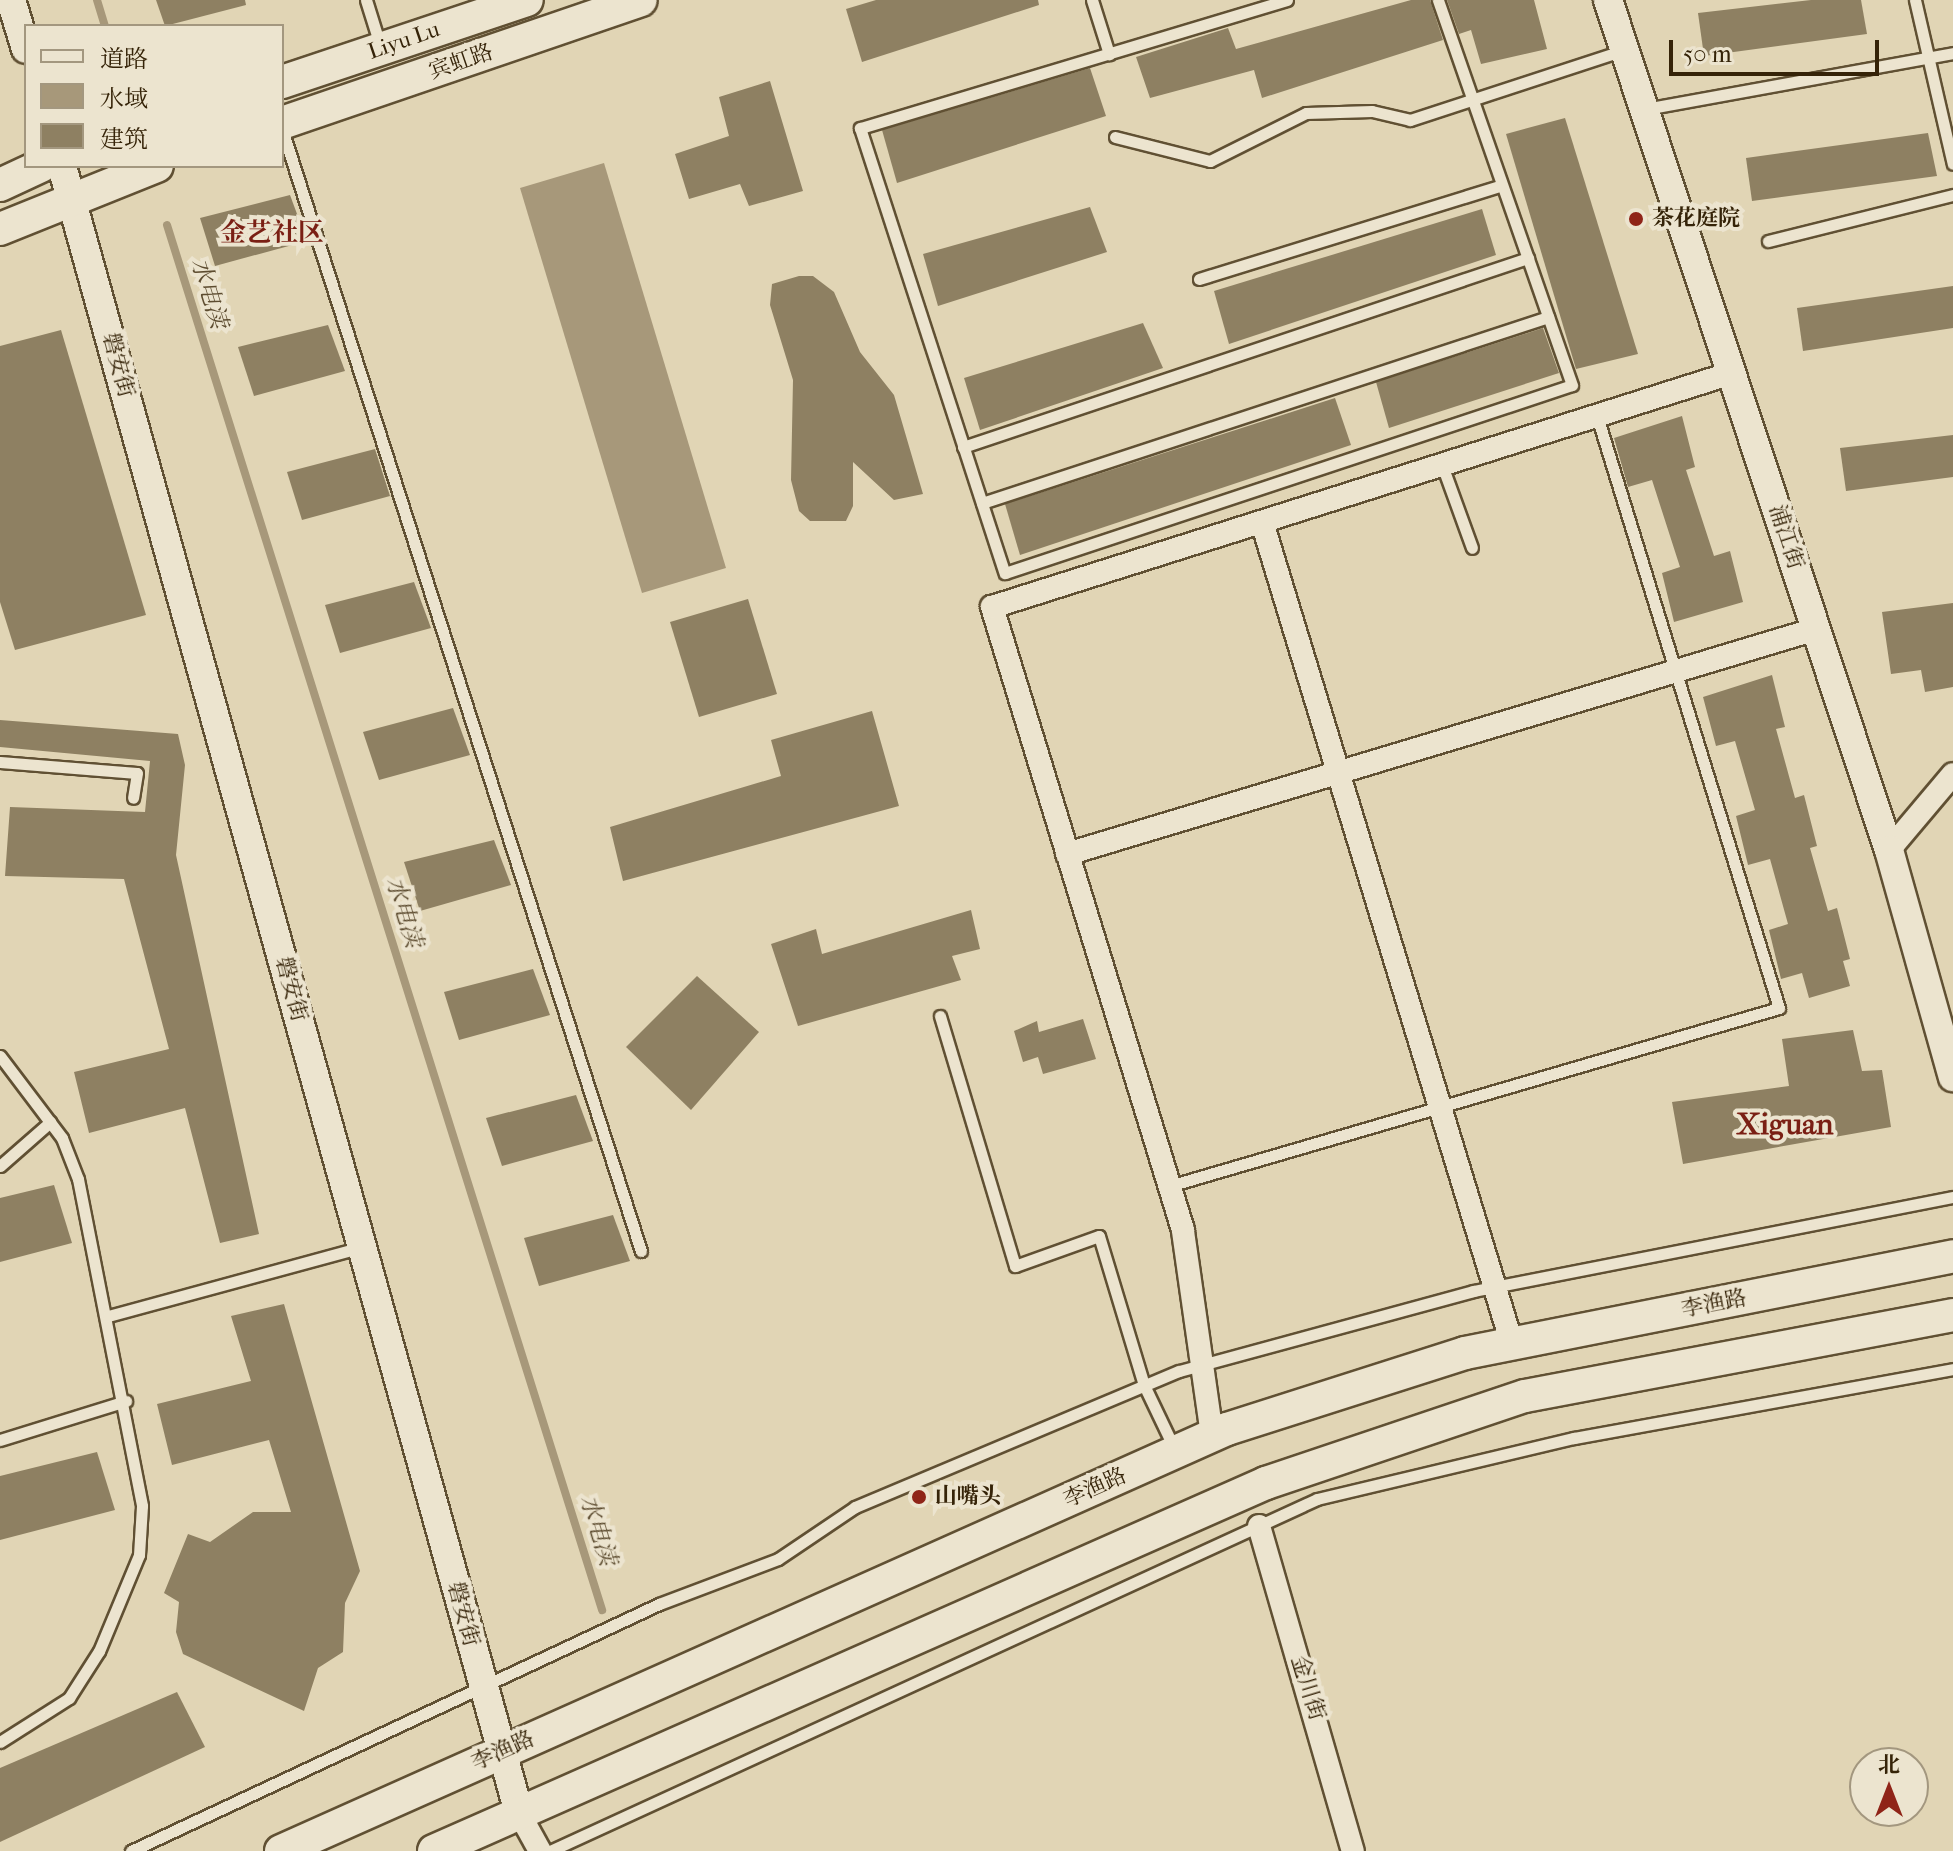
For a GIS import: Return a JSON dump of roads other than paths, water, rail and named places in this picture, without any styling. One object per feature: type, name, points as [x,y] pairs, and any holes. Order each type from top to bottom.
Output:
[{"type":"main road","name":"Liyu Lu","points":[[284,81],[527,0]]},
{"type":"main road","name":"宾虹路","points":[[284,125],[641,0]]},
{"type":"main road","points":[[0,185],[37,168]]},
{"type":"main road","points":[[0,229],[67,181],[145,168]]},
{"type":"main road","name":"李渔路","points":[[281,1851],[1212,1435],[1465,1353],[1953,1256]]},
{"type":"main road","points":[[434,1851],[1266,1483],[1525,1396],[1953,1315]]},
{"type":"street","points":[[11,0],[24,42]]},
{"type":"street","name":"浦江街","points":[[1608,0],[1889,850],[1953,1077]]},
{"type":"street","name":"磐安街","points":[[67,181],[519,1813]]},
{"type":"street","points":[[1212,1435],[1198,1365],[1183,1230],[992,607],[1732,373]]},
{"type":"street","points":[[1262,522],[1498,1286],[1512,1344]]},
{"type":"street","points":[[1067,854],[1816,629]]},
{"type":"street","points":[[1889,850],[1953,774]]},
{"type":"street","name":"金川街","points":[[1259,1526],[1353,1851]]},
{"type":"street","points":[[519,1813],[540,1851]]},
{"type":"lane","points":[[366,0],[381,49]]},
{"type":"lane","points":[[1092,0],[1109,54]]},
{"type":"lane","points":[[1287,0],[860,128],[1005,573],[1572,385],[1438,0]]},
{"type":"lane","points":[[1915,0],[1953,164]]},
{"type":"lane","points":[[1115,137],[1210,161],[1306,113],[1372,111],[1410,120],[1473,102],[1624,49]]},
{"type":"lane","points":[[1644,109],[1953,53]]},
{"type":"lane","points":[[284,132],[641,1251]]},
{"type":"lane","points":[[1199,279],[1502,185]]},
{"type":"lane","points":[[1768,241],[1953,195]]},
{"type":"lane","points":[[963,447],[1528,258]]},
{"type":"lane","points":[[982,503],[1548,317]]},
{"type":"lane","points":[[1169,1186],[1779,1008],[1679,671],[1597,416]]},
{"type":"lane","points":[[1442,465],[1472,548]]},
{"type":"lane","points":[[0,762],[137,773],[133,798]]},
{"type":"lane","points":[[940,1016],[1015,1266],[1099,1236],[1144,1385],[1176,1452]]},
{"type":"lane","points":[[0,1056],[50,1122],[78,1179],[126,1401],[142,1506],[139,1555],[119,1610],[69,1698],[0,1742]]},
{"type":"lane","points":[[0,1166],[50,1122]]},
{"type":"lane","points":[[131,1851],[659,1604],[778,1559],[855,1507],[1198,1365],[1498,1286],[1953,1197]]},
{"type":"lane","points":[[108,1316],[362,1247]]},
{"type":"lane","points":[[550,1851],[1317,1499],[1566,1440],[1953,1369]]},
{"type":"lane","points":[[0,1440],[126,1401]]},
{"type":"water","points":[[604,163],[726,568],[642,593],[520,188]]},
{"type":"waterway","name":"水电渎","points":[[97,0],[104,24]]},
{"type":"waterway","name":"水电渎","points":[[167,225],[602,1610]]},
{"type":"place","name":"茶花庭院","points":[[1636,219]]},
{"type":"place","name":"山嘴头","points":[[919,1497]]},
{"type":"district","name":"金艺社区","points":[[272,233]]},
{"type":"district","name":"Xiguan","points":[[1785,1125]]}]
